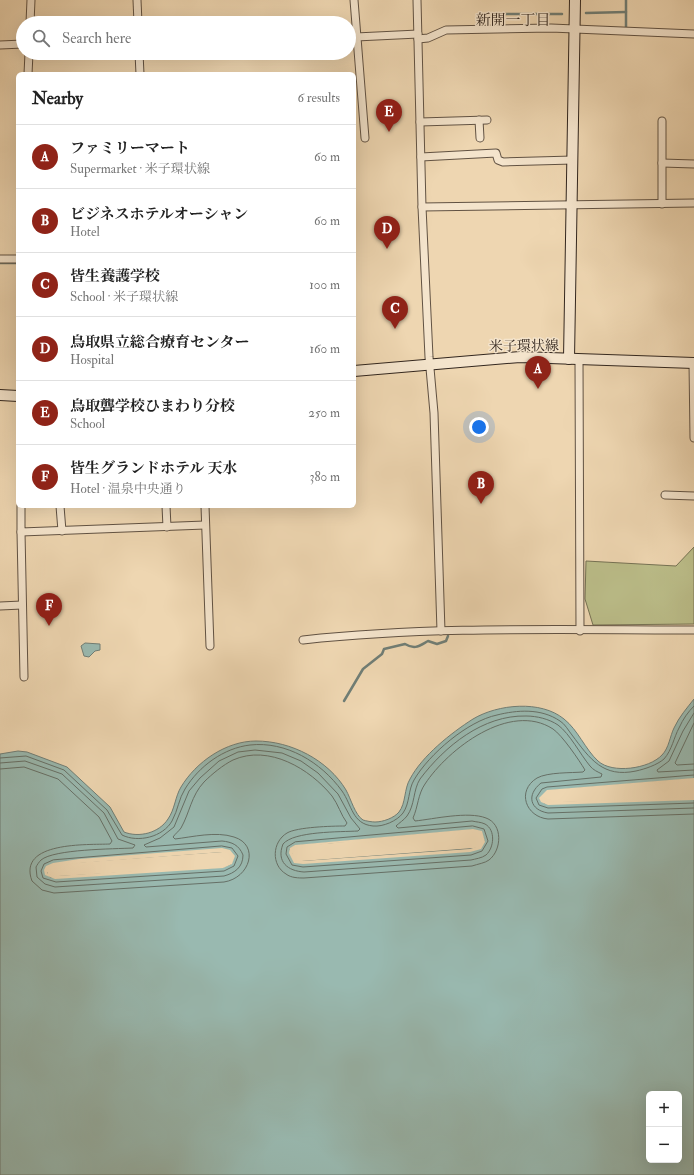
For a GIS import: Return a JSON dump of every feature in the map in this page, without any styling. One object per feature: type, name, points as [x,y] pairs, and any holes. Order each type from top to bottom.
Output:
[{"type":"street","points":[[30,16],[31,0]]},
{"type":"street","points":[[136,0],[137,16]]},
{"type":"street","points":[[354,0],[355,16]]},
{"type":"street","points":[[417,0],[422,206],[434,413],[441,631]]},
{"type":"street","points":[[575,0],[572,205],[580,631]]},
{"type":"street","points":[[365,138],[356,37],[428,38],[446,30],[551,28],[694,34]]},
{"type":"street","points":[[0,44],[16,44]]},
{"type":"street","points":[[28,72],[29,60]]},
{"type":"street","points":[[139,60],[140,72]]},
{"type":"street","points":[[479,120],[480,138]]},
{"type":"street","points":[[420,122],[487,120]]},
{"type":"street","points":[[662,121],[662,204]]},
{"type":"street","points":[[421,157],[496,153],[498,160],[503,162],[573,160]]},
{"type":"street","points":[[662,164],[694,164]]},
{"type":"street","points":[[422,206],[694,204]]},
{"type":"street","points":[[0,259],[16,259]]},
{"type":"street","name":"米子環状線","points":[[356,371],[520,357],[694,363]]},
{"type":"street","points":[[694,363],[694,438]]},
{"type":"street","points":[[0,396],[16,396]]},
{"type":"street","points":[[665,495],[694,496]]},
{"type":"street","points":[[21,508],[24,677]]},
{"type":"street","points":[[60,508],[62,531]]},
{"type":"street","points":[[166,508],[167,527]]},
{"type":"street","points":[[205,508],[210,646]]},
{"type":"street","points":[[21,532],[205,525]]},
{"type":"street","points":[[0,606],[22,605]]},
{"type":"street","points":[[303,640],[366,633],[441,631],[694,630]]},
{"type":"green space","points":[[694,547],[694,624],[593,625],[585,599],[586,561],[676,566]]},
{"type":"water","points":[[85,643],[100,644],[100,650],[95,651],[89,657],[84,656],[81,646]]},
{"type":"water","points":[[694,699],[694,779],[547,791],[540,798],[544,803],[694,799],[694,1175],[0,1175],[0,754],[18,751],[27,752],[67,767],[110,807],[124,832],[130,834],[142,834],[154,831],[164,824],[174,807],[181,787],[187,778],[203,761],[223,749],[245,742],[256,741],[282,744],[307,754],[319,761],[338,779],[346,790],[355,811],[360,818],[366,821],[378,822],[391,818],[399,812],[403,804],[410,779],[415,770],[429,754],[456,731],[483,714],[507,707],[519,706],[544,709],[555,713],[569,723],[598,761],[612,768],[621,769],[648,764],[662,755],[681,716]],"holes":[[[473,830],[481,832],[484,841],[480,848],[295,862],[290,849],[295,846]],[[229,851],[234,856],[231,864],[223,867],[50,877],[45,870],[53,864]]]},
{"type":"pier","points":[[694,778],[694,781],[547,793],[542,799],[548,802],[694,797],[694,800],[548,805],[541,802],[539,798],[547,790]]},
{"type":"pier","points":[[473,829],[482,831],[485,842],[481,849],[470,852],[303,864],[294,863],[289,853],[290,848],[295,845]],"holes":[[[473,832],[480,834],[482,841],[479,846],[470,849],[303,861],[296,860],[292,852],[296,848],[335,843],[375,842]]]},
{"type":"pier","points":[[222,848],[230,850],[235,856],[232,864],[223,868],[55,879],[45,875],[44,870],[46,866],[53,863],[79,859]],"holes":[[[222,852],[228,853],[232,857],[230,862],[223,865],[56,876],[47,873],[47,871],[54,866],[80,863]]]},
{"type":"waterway","points":[[626,0],[626,29]]},
{"type":"waterway","points":[[586,13],[626,12]]},
{"type":"waterway","points":[[496,14],[562,14]]},
{"type":"waterway","points":[[0,263],[16,263]]},
{"type":"waterway","points":[[344,701],[363,669],[382,654],[384,649],[405,644],[412,647],[417,647],[428,641],[437,644],[446,641],[448,636]]},
{"type":"place","name":"鳥取聾学校ひまわり分校","points":[[389,132]]},
{"type":"place","name":"鳥取県立総合療育センター","points":[[387,249]]},
{"type":"place","name":"皆生養護学校","points":[[395,329]]},
{"type":"place","name":"ファミリーマート","points":[[538,389]]},
{"type":"place","name":"ビジネスホテルオーシャン","points":[[481,504]]},
{"type":"place","name":"皆生グランドホテル 天水","points":[[49,626]]},
{"type":"district","name":"新開一丁目","points":[[513,20]]}]
